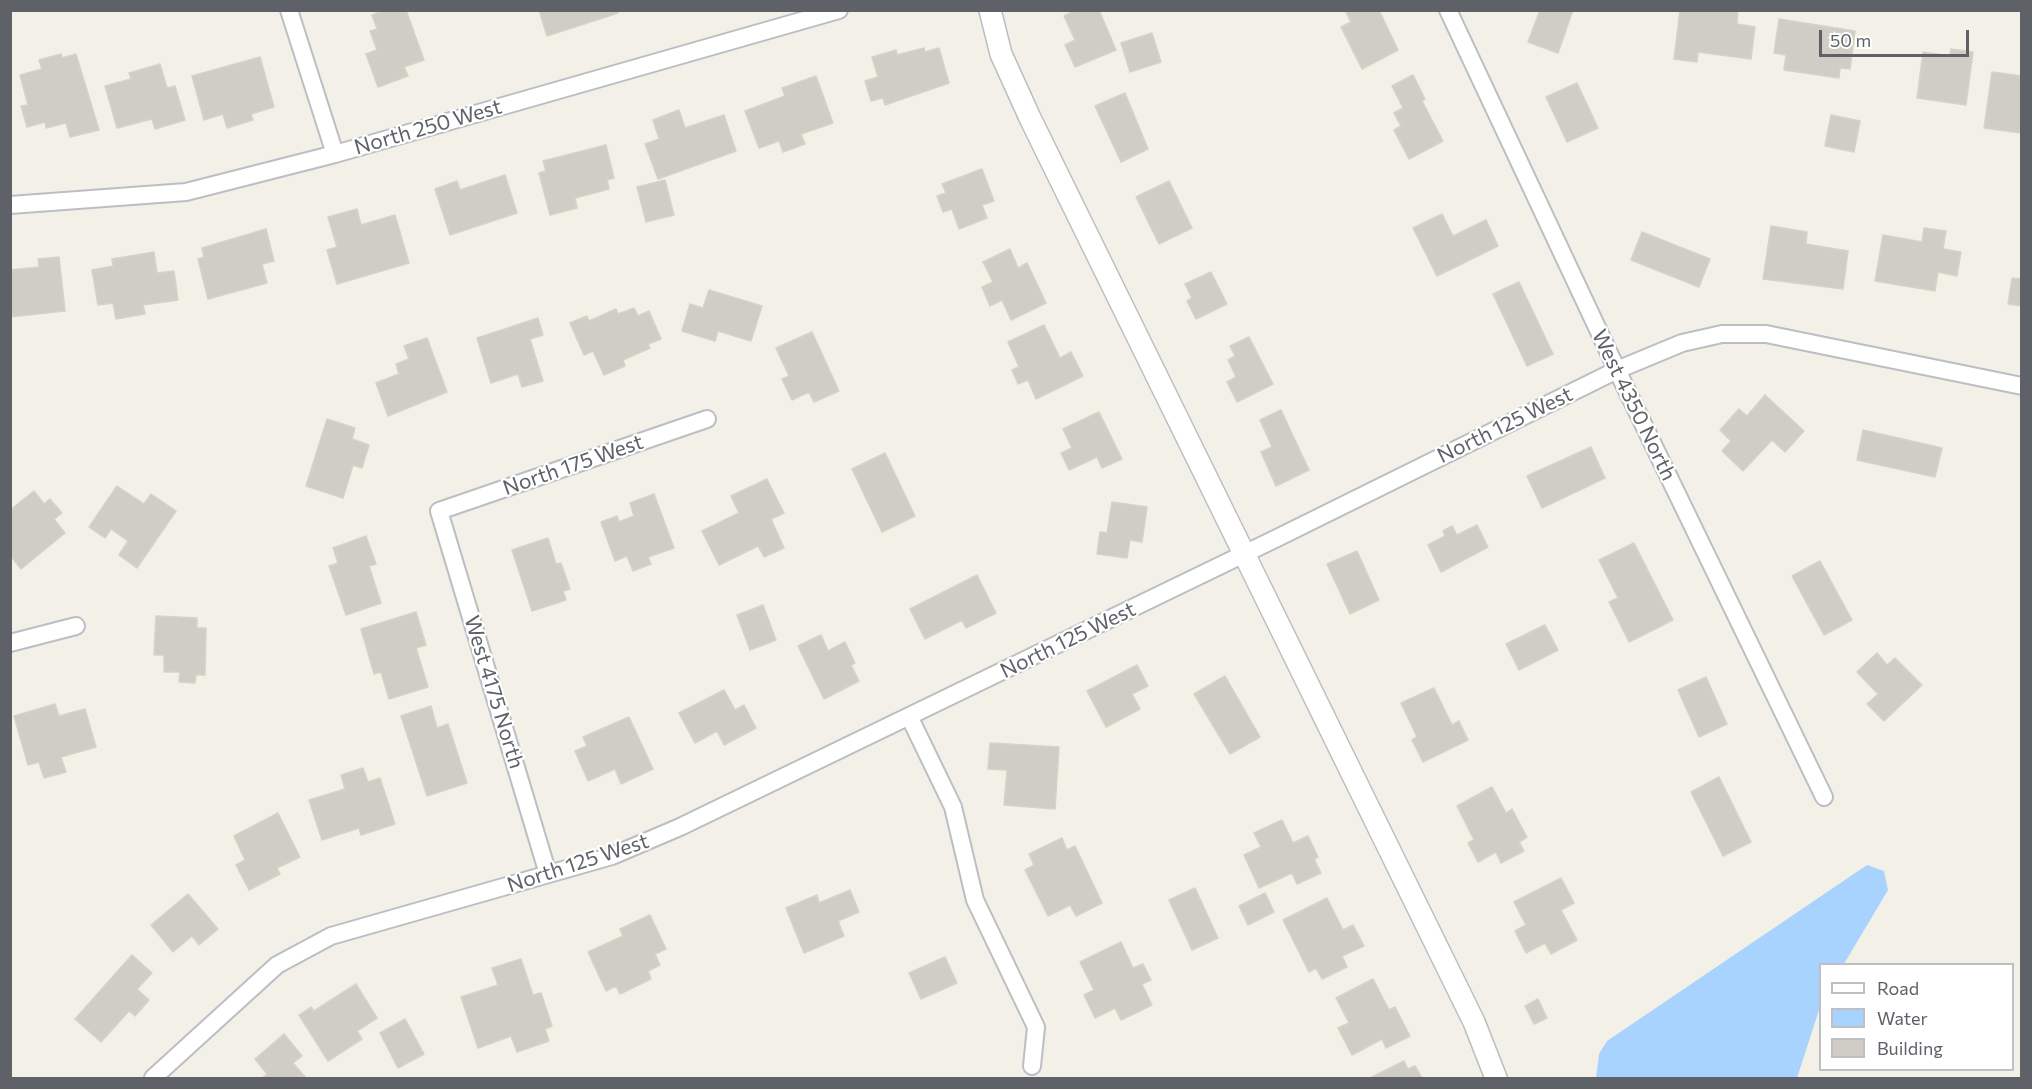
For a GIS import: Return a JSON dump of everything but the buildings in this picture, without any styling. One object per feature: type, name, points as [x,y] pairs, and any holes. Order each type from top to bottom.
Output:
[{"type":"street","points":[[289,10],[334,154]]},
{"type":"street","name":"North 250 West","points":[[10,205],[186,192],[334,154],[839,10]]},
{"type":"street","points":[[990,10],[1001,54],[1030,118],[1474,1022],[1496,1078]]},
{"type":"street","name":"West 4350 North","points":[[1448,10],[1617,370],[1824,797]]},
{"type":"street","name":"North 125 West","points":[[153,1078],[277,965],[331,936],[612,856],[670,831],[1244,554],[1617,370],[1682,343],[1722,334],[1766,334],[2022,386]]},
{"type":"street","name":"North 175 West","points":[[440,511],[707,419]]},
{"type":"street","name":"West 4175 North","points":[[440,511],[548,874]]},
{"type":"street","points":[[10,643],[76,626]]},
{"type":"street","points":[[909,716],[953,807],[975,900],[1036,1027],[1032,1066]]},
{"type":"water","points":[[1867,865],[1884,871],[1888,890],[1845,963],[1819,963],[1819,1010],[1797,1078],[1596,1078],[1599,1054],[1607,1041]]}]
